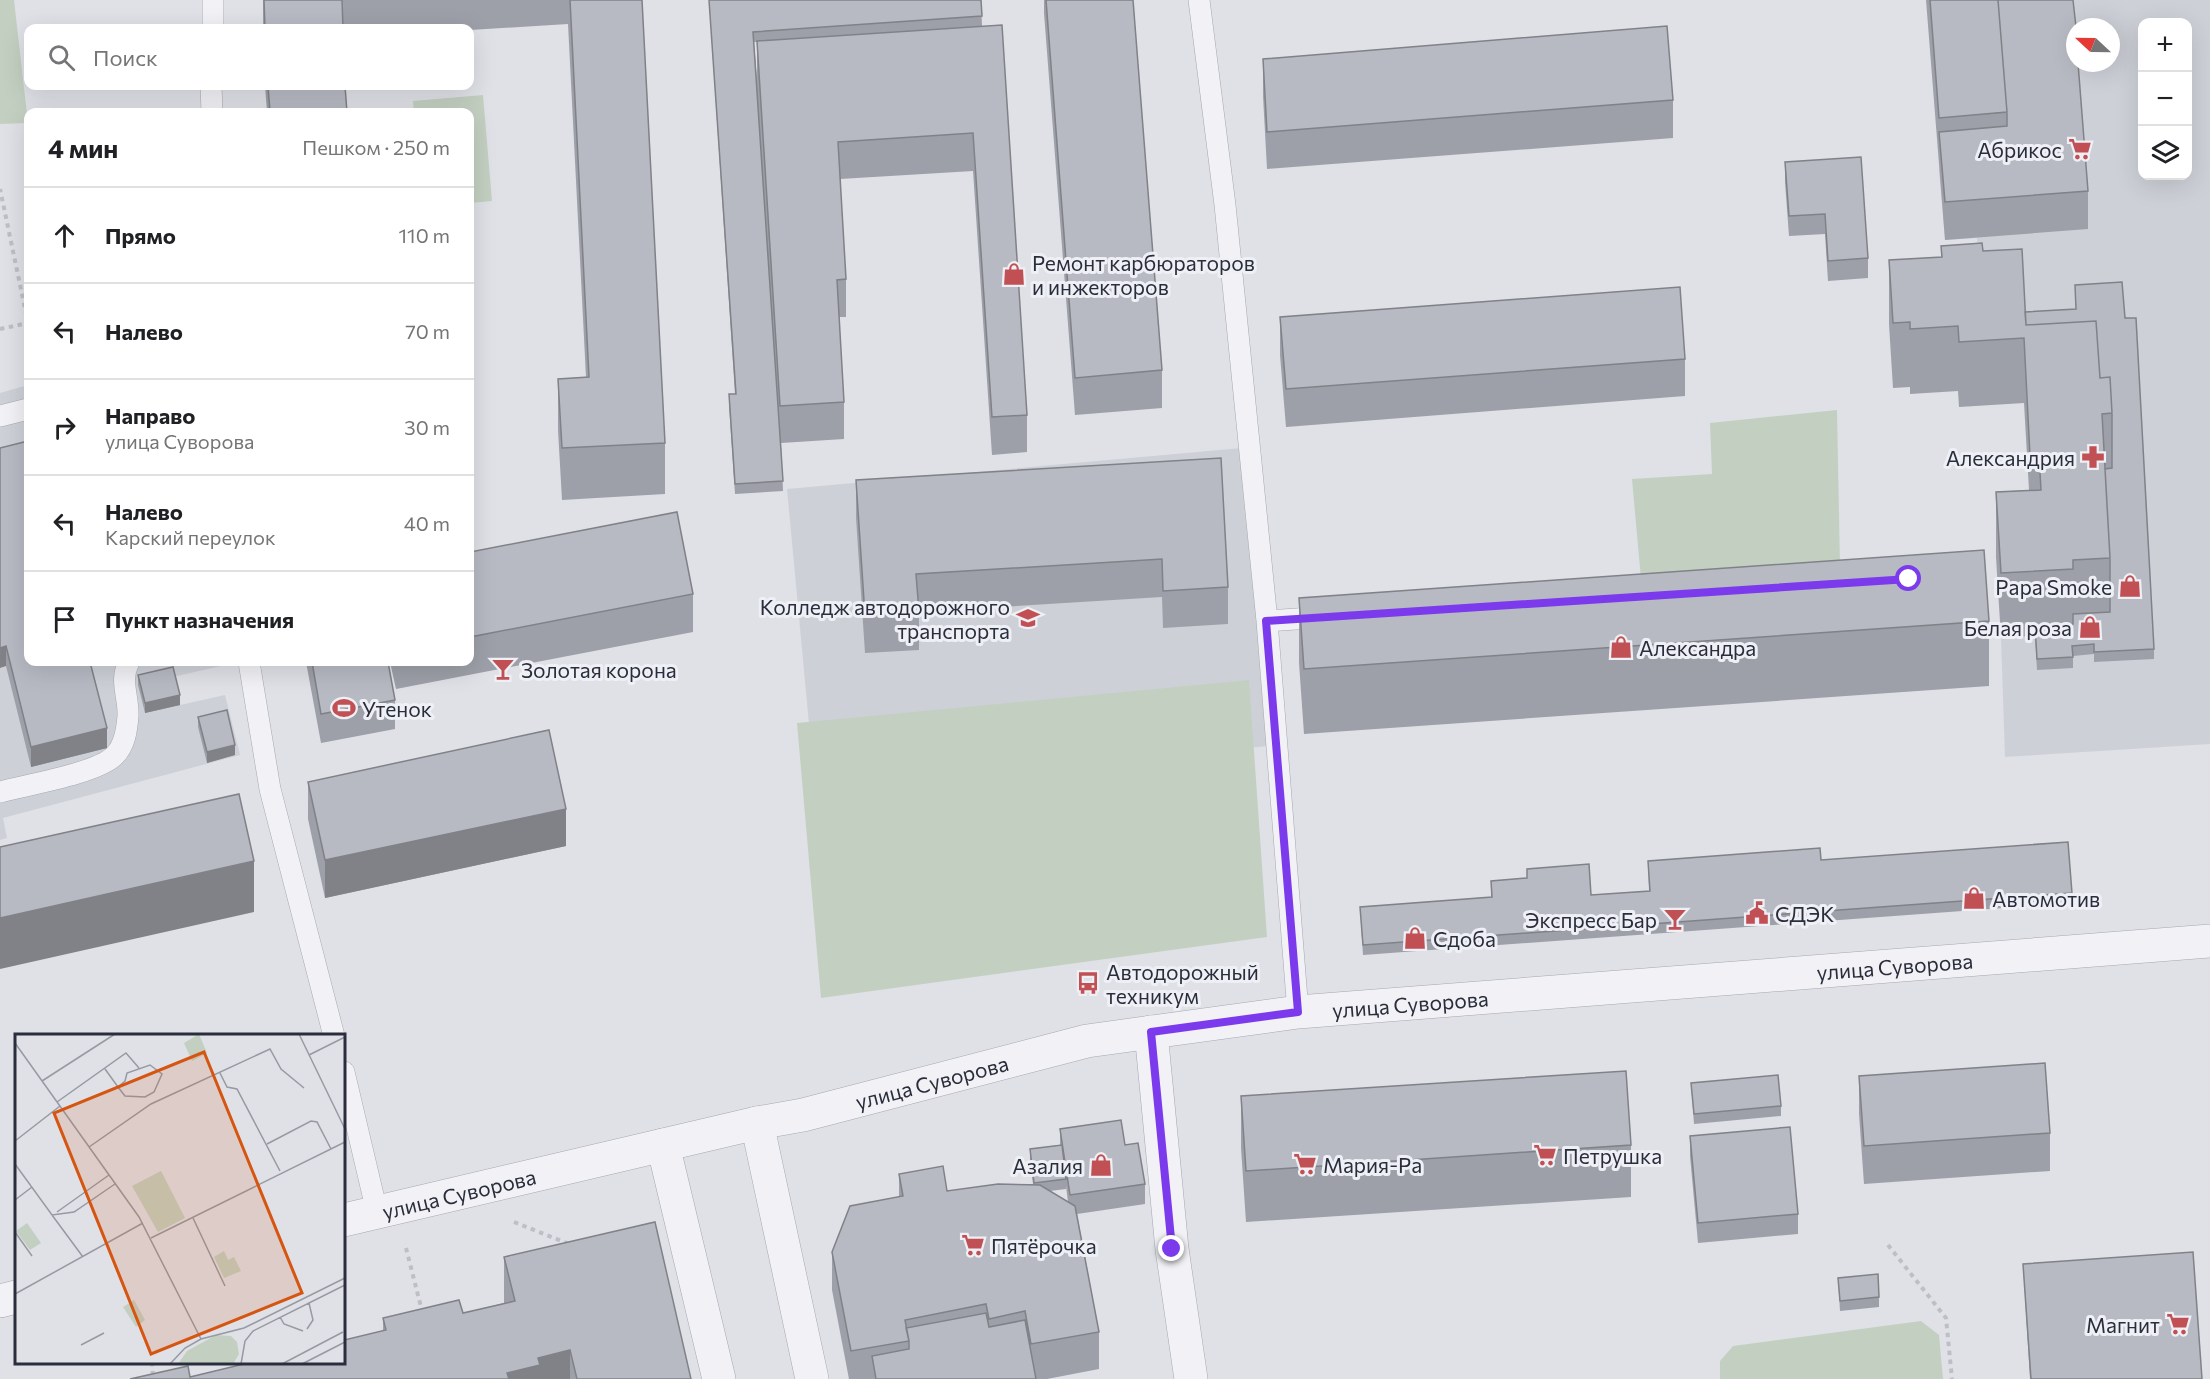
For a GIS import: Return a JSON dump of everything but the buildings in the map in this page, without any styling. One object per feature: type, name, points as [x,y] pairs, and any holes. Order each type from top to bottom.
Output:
[{"type":"street","name":"улица Суворова","points":[[345,1220],[757,1123],[803,1115],[1087,1041],[1298,1012],[2210,941]]},
{"type":"street","points":[[1151,1032],[1172,1249],[1191,1379]]},
{"type":"street","points":[[757,1123],[812,1379]]},
{"type":"street","points":[[663,1145],[718,1379]]},
{"type":"street","points":[[0,1301],[15,1297]]},
{"type":"lane","points":[[213,0],[213,24]]},
{"type":"lane","points":[[1199,0],[1226,216],[1266,621],[1298,1012]]},
{"type":"lane","points":[[212,90],[212,108]]},
{"type":"lane","points":[[0,416],[24,410]]},
{"type":"lane","points":[[1266,621],[1350,615]]},
{"type":"lane","points":[[0,792],[96,767],[115,755],[127,734],[129,713],[124,681],[127,666]]},
{"type":"lane","points":[[250,666],[270,789],[334,1034]]},
{"type":"lane","points":[[345,1076],[377,1212]]},
{"type":"path","points":[[0,189],[24,307]]},
{"type":"path","points":[[0,329],[24,323]]},
{"type":"path","points":[[514,1222],[579,1248]]},
{"type":"path","points":[[1888,1245],[1946,1317],[1952,1379]]},
{"type":"path","points":[[406,1248],[422,1315]]},
{"type":"path","points":[[152,1364],[153,1379]]},
{"type":"shaded area","points":[[1994,0],[2210,0],[2210,744],[2005,757],[2001,638],[2072,634],[2102,479],[1983,315],[1977,238],[1945,240],[1939,169],[2007,163]]},
{"type":"shaded area","points":[[24,386],[24,666],[221,666],[173,677],[180,705],[225,695],[240,755],[3,818],[7,838],[0,840],[0,393]]},
{"type":"shaded area","name":"Колледж автодорожного транспорта","points":[[1242,448],[1269,746],[815,788],[787,489]]},
{"type":"green space","points":[[0,0],[14,0],[26,108],[24,108],[24,123],[0,124]]},
{"type":"green space","points":[[483,95],[492,201],[474,203],[474,108],[414,108],[413,101]]},
{"type":"green space","points":[[1837,410],[1840,566],[1641,579],[1632,479],[1712,474],[1710,423]]},
{"type":"green space","points":[[1249,680],[1267,937],[821,998],[797,723]]},
{"type":"green space","points":[[1921,1321],[1939,1335],[1943,1379],[1720,1379],[1720,1361],[1733,1346]]},
{"type":"place","name":"Абрикос","points":[[2080,149]]},
{"type":"place","name":"Ремонт карбюраторов и инжекторов","points":[[1014,274]]},
{"type":"place","name":"Александрия","points":[[2093,457]]},
{"type":"place","name":"Papa Smoke","points":[[2130,586]]},
{"type":"place","name":"Колледж автодорожного транспорта","points":[[1028,618]]},
{"type":"place","name":"Белая роза","points":[[2090,627]]},
{"type":"place","name":"Александра","points":[[1621,647]]},
{"type":"place","name":"Золотая корона","points":[[503,669]]},
{"type":"place","name":"Утенок","points":[[344,708]]},
{"type":"place","name":"Автомотив","points":[[1974,898]]},
{"type":"place","name":"СДЭК","points":[[1757,913]]},
{"type":"place","name":"Экспресс Бар","points":[[1675,919]]},
{"type":"place","name":"Сдоба","points":[[1415,938]]},
{"type":"place","name":"Автодорожный техникум","points":[[1088,983]]},
{"type":"place","name":"Петрушка","points":[[1545,1155]]},
{"type":"place","name":"Мария-Ра","points":[[1305,1164]]},
{"type":"place","name":"Азалия","points":[[1101,1165]]},
{"type":"place","name":"Пятёрочка","points":[[973,1245]]},
{"type":"place","name":"Магнит","points":[[2178,1324]]},
{"type":"route","points":[[1172,1249],[1151,1032],[1298,1012],[1266,621],[1909,579]]}]
